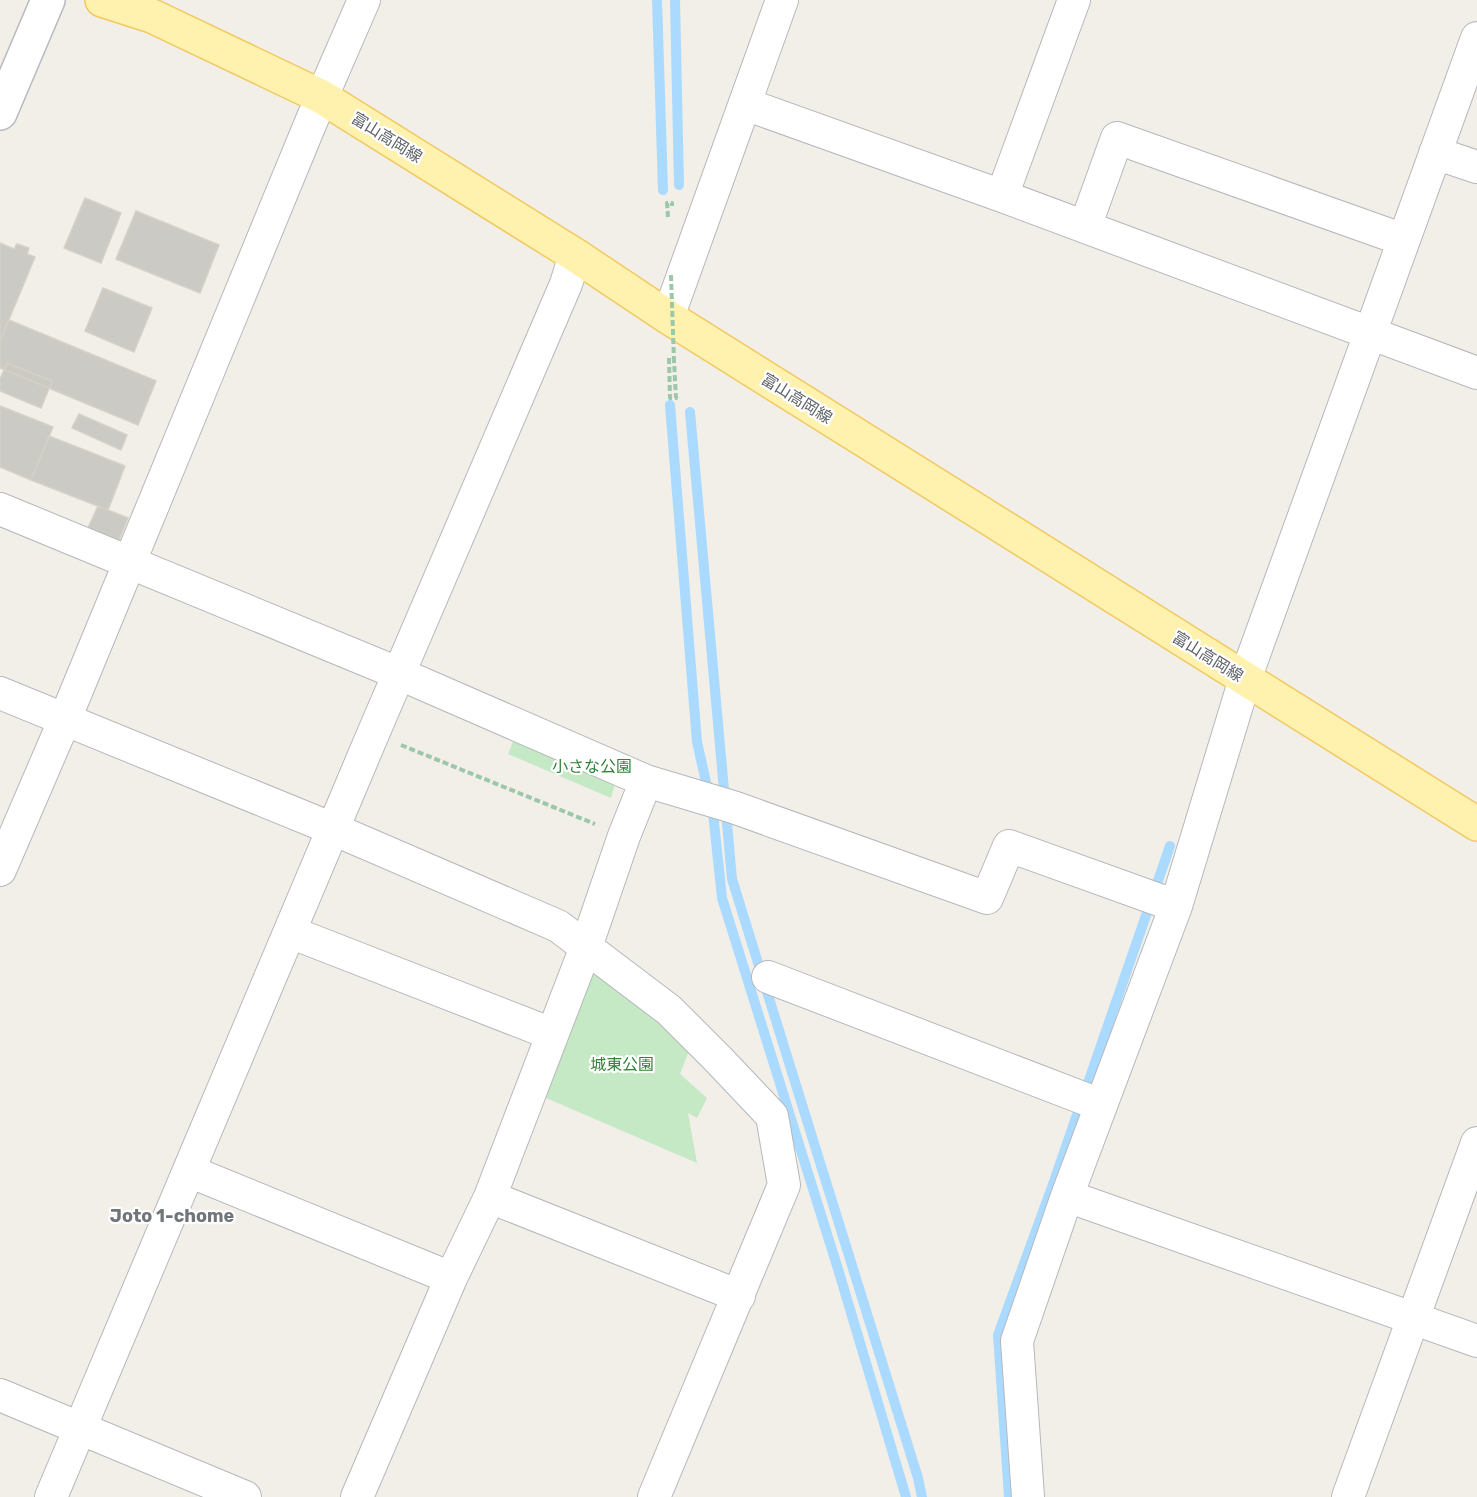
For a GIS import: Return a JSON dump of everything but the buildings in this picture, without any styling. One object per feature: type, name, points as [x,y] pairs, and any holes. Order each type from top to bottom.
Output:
[{"type":"main road","name":"富山高岡線","points":[[102,0],[152,16],[322,97],[575,255],[669,333],[1245,679],[1477,824]]},
{"type":"street","points":[[0,113],[48,0]]},
{"type":"street","points":[[0,870],[364,0]]},
{"type":"street","points":[[669,333],[782,0]]},
{"type":"street","points":[[1002,196],[1074,0]]},
{"type":"street","points":[[1028,1497],[1017,1341],[1101,1105],[1162,900],[1245,679],[1435,153],[1474,56]]},
{"type":"street","points":[[745,104],[1002,196],[1477,373]]},
{"type":"street","points":[[1085,227],[1117,138],[1404,240]]},
{"type":"street","points":[[1435,153],[1477,167]]},
{"type":"street","points":[[51,1497],[373,734],[562,295],[575,255]]},
{"type":"street","points":[[0,509],[400,674],[646,781],[733,807],[987,898],[1009,846],[1162,900]]},
{"type":"street","points":[[0,693],[333,829],[558,926],[669,1010],[772,1116],[784,1185],[654,1497]]},
{"type":"street","points":[[357,1497],[451,1278],[490,1197],[646,781]]},
{"type":"street","points":[[290,932],[552,1034]]},
{"type":"street","points":[[768,977],[1101,1105]]},
{"type":"street","points":[[1348,1497],[1477,1143]]},
{"type":"street","points":[[189,1171],[451,1278]]},
{"type":"street","points":[[1067,1196],[1477,1341]]},
{"type":"street","points":[[490,1197],[739,1296]]},
{"type":"street","points":[[0,1395],[245,1497]]},
{"type":"path","points":[[669,333],[670,399],[676,399],[671,275]]},
{"type":"path","points":[[373,734],[624,836]]},
{"type":"green space","name":"小さな公園","points":[[524,714],[623,756],[611,798],[508,754]]},
{"type":"green space","name":"城東公園","points":[[601,948],[701,1020],[680,1074],[707,1098],[697,1118],[688,1113],[697,1163],[546,1098]]},
{"type":"waterway","points":[[657,0],[663,190]]},
{"type":"waterway","points":[[675,0],[679,185]]},
{"type":"waterway","points":[[670,405],[697,742],[713,813],[722,898],[838,1269],[906,1497]]},
{"type":"waterway","points":[[690,412],[732,879],[922,1497]]},
{"type":"waterway","points":[[1009,1497],[998,1335],[1052,1187],[1170,846]]},
{"type":"district","name":"Joto 1-chome","points":[[172,1216]]}]
